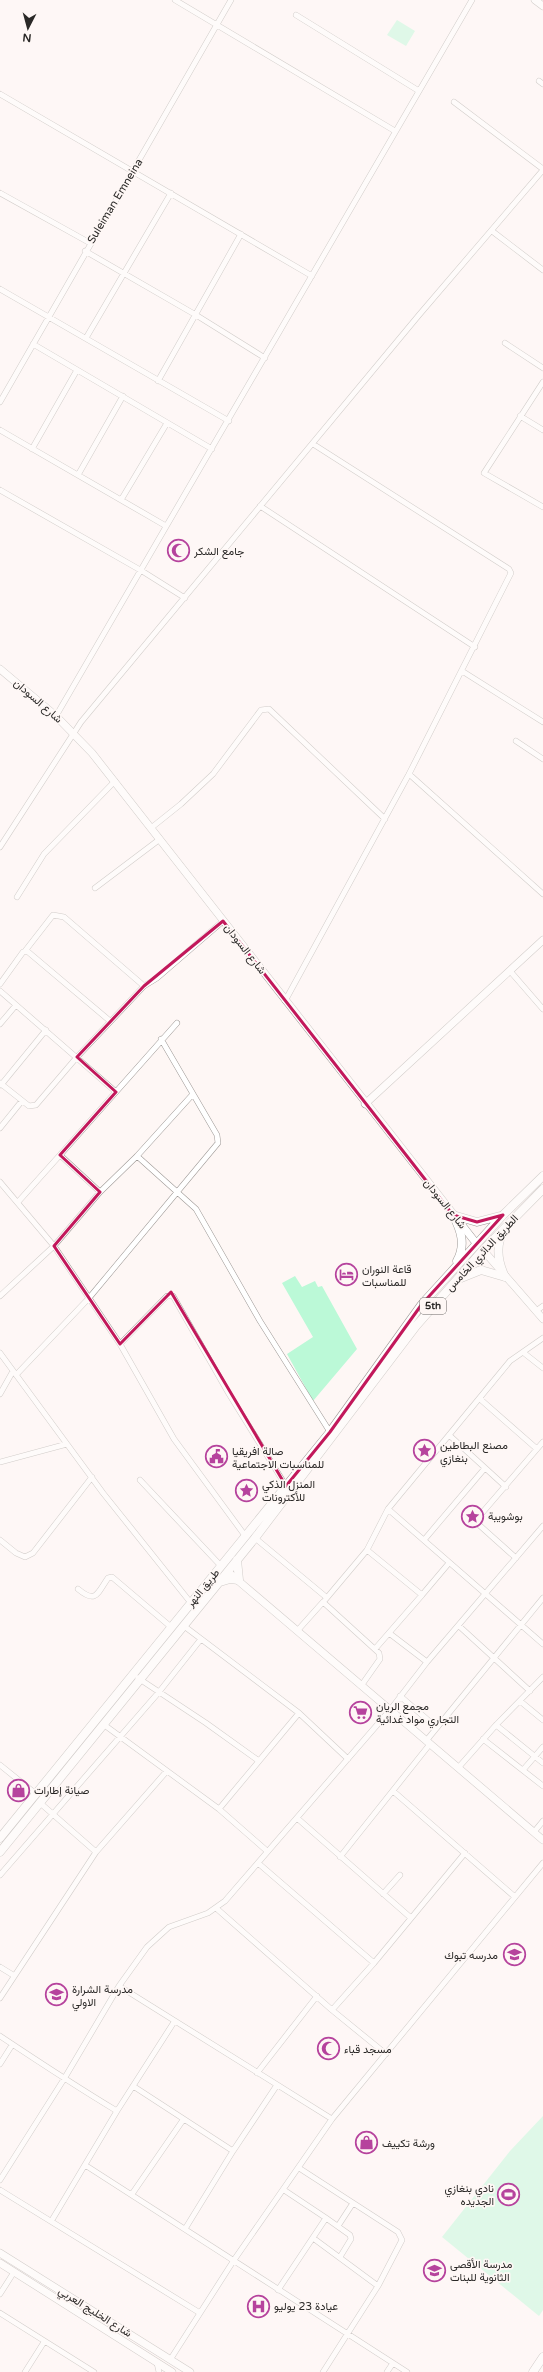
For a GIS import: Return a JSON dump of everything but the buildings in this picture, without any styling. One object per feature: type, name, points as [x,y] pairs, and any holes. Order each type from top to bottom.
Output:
[{"type":"main road","points":[[535,0],[543,6]]},
{"type":"main road","name":"شارع السودان","points":[[0,669],[74,733],[114,781],[365,1104],[476,1243]]},
{"type":"main road","points":[[365,1104],[543,940]]},
{"type":"main road","name":"الطريق الدائري الخامس","points":[[402,1334],[422,1304],[453,1268],[503,1215],[543,1176]]},
{"type":"main road","name":"الطريق الدائري الخامس","points":[[333,1433],[409,1334],[483,1250],[543,1189]]},
{"type":"main road","points":[[453,1215],[477,1222],[503,1215]]},
{"type":"main road","points":[[453,1215],[462,1239],[461,1252],[453,1268]]},
{"type":"main road","points":[[505,1276],[498,1256],[498,1245],[507,1225]]},
{"type":"main road","points":[[483,1250],[543,1319]]},
{"type":"main road","points":[[454,1282],[467,1274],[481,1270],[505,1276]]},
{"type":"main road","name":"طريق النهر","points":[[0,1838],[136,1677],[184,1626],[238,1560],[333,1433],[402,1334]]},
{"type":"main road","name":"طريق النهر","points":[[0,1852],[103,1724],[171,1627],[246,1537],[286,1486],[333,1433]]},
{"type":"main road","points":[[238,1560],[239,1580]]},
{"type":"main road","points":[[228,1572],[543,1840]]},
{"type":"main road","points":[[219,1583],[230,1580],[239,1580]]},
{"type":"main road","name":"شارع الخليج العربي","points":[[0,2253],[190,2372]]},
{"type":"main road","name":"شارع الخليج العربي","points":[[0,2263],[169,2371]]},
{"type":"main road","points":[[102,2328],[109,2320]]},
{"type":"main road","points":[[533,2372],[543,2357]]},
{"type":"street","name":"Suleiman Emneina","points":[[0,402],[85,251],[133,171],[231,0]]},
{"type":"street","points":[[56,716],[142,571],[166,526],[472,0]]},
{"type":"street","points":[[178,1],[395,131]]},
{"type":"street","points":[[296,15],[419,91]]},
{"type":"street","points":[[0,94],[312,276]]},
{"type":"street","points":[[0,847],[74,733],[419,315],[543,170],[454,102]]},
{"type":"street","points":[[0,193],[90,243]]},
{"type":"street","points":[[86,338],[171,193]]},
{"type":"street","points":[[492,231],[543,270]]},
{"type":"street","points":[[158,381],[242,234]]},
{"type":"street","points":[[85,251],[196,315],[264,358]]},
{"type":"street","points":[[0,289],[228,421]]},
{"type":"street","points":[[506,343],[543,368]]},
{"type":"street","points":[[33,344],[212,449]]},
{"type":"street","points":[[32,449],[77,370]]},
{"type":"street","points":[[543,382],[485,470],[485,474],[543,507]]},
{"type":"street","points":[[78,475],[123,396]]},
{"type":"street","points":[[520,416],[543,430]]},
{"type":"street","points":[[121,500],[167,423]]},
{"type":"street","points":[[0,430],[166,526]]},
{"type":"street","points":[[285,1001],[409,774],[511,575],[510,569],[313,444]]},
{"type":"street","points":[[0,490],[142,571],[185,598]]},
{"type":"street","points":[[260,506],[475,647]]},
{"type":"street","points":[[462,672],[543,722]]},
{"type":"street","points":[[151,828],[182,804],[213,774],[261,710],[265,708],[269,709],[289,726],[385,819]]},
{"type":"street","points":[[516,741],[543,759]]},
{"type":"street","points":[[409,774],[543,894]]},
{"type":"street","points":[[17,897],[44,854],[114,781]]},
{"type":"street","points":[[95,888],[160,839]]},
{"type":"street","points":[[0,984],[54,915],[58,915],[64,917],[144,986]]},
{"type":"street","points":[[46,1030],[1,1084],[21,1102],[29,1106],[36,1105],[77,1057],[144,986],[157,978],[223,921]]},
{"type":"street","points":[[25,951],[110,1021]]},
{"type":"street","points":[[510,971],[543,1009]]},
{"type":"street","points":[[0,991],[116,1092]]},
{"type":"street","points":[[0,1024],[16,1005]]},
{"type":"street","points":[[18,1202],[177,1023]]},
{"type":"street","points":[[0,1394],[14,1373],[89,1298],[180,1192],[219,1141],[162,1039]]},
{"type":"street","points":[[0,1296],[54,1246],[100,1192],[136,1156],[193,1094]]},
{"type":"street","points":[[0,1128],[21,1102]]},
{"type":"street","points":[[60,1155],[100,1192]]},
{"type":"street","points":[[136,1156],[180,1192],[196,1209],[206,1224],[260,1321],[333,1433]]},
{"type":"street","points":[[0,1182],[54,1246],[120,1344],[174,1439],[246,1537]]},
{"type":"street","points":[[120,1344],[167,1296],[172,1296],[229,1394],[286,1486]]},
{"type":"street","points":[[536,1311],[543,1306]]},
{"type":"street","points":[[298,1630],[367,1550],[388,1509],[510,1361],[524,1353],[543,1338]]},
{"type":"street","points":[[0,1353],[92,1477],[191,1603]]},
{"type":"street","points":[[524,1353],[543,1368]]},
{"type":"street","points":[[480,1399],[537,1449]]},
{"type":"street","points":[[449,1435],[506,1487]]},
{"type":"street","points":[[516,1558],[476,1522],[477,1518],[506,1487],[543,1442]]},
{"type":"street","points":[[0,1462],[67,1444]]},
{"type":"street","points":[[424,1540],[485,1468]]},
{"type":"street","points":[[0,1540],[25,1557],[33,1553],[92,1477]]},
{"type":"street","points":[[140,1480],[221,1566]]},
{"type":"street","points":[[388,1509],[543,1644]]},
{"type":"street","points":[[0,2180],[64,2079],[119,1986],[147,1946],[161,1932],[177,1924],[208,1913],[216,1908],[258,1863],[390,1710],[427,1662],[486,1595],[543,1526]]},
{"type":"street","points":[[255,1538],[324,1600],[379,1653],[380,1659],[362,1686]]},
{"type":"street","points":[[367,1550],[422,1594]]},
{"type":"street","points":[[375,1649],[449,1563]]},
{"type":"street","points":[[78,1589],[92,1598],[96,1596],[108,1578],[112,1578],[171,1627]]},
{"type":"street","points":[[340,1857],[393,1791],[428,1743],[436,1727],[495,1658],[543,1598]]},
{"type":"street","points":[[184,1626],[299,1713],[348,1759]]},
{"type":"street","points":[[459,1626],[530,1691]]},
{"type":"street","points":[[389,1633],[427,1662]]},
{"type":"street","points":[[0,1875],[158,1692],[200,1639]]},
{"type":"street","points":[[458,1768],[496,1725],[543,1676]]},
{"type":"street","points":[[136,1677],[206,1723],[259,1761]]},
{"type":"street","points":[[400,1696],[436,1727]]},
{"type":"street","points":[[520,1701],[543,1720]]},
{"type":"street","points":[[219,1809],[299,1713]]},
{"type":"street","points":[[103,1724],[119,1738],[219,1809],[267,1851]]},
{"type":"street","points":[[496,1725],[543,1763]]},
{"type":"street","points":[[484,1739],[543,1786]]},
{"type":"street","points":[[523,1770],[543,1747]]},
{"type":"street","points":[[0,1765],[36,1794]]},
{"type":"street","points":[[0,1998],[13,1975],[96,1852],[166,1772]]},
{"type":"street","points":[[393,1791],[515,1897]]},
{"type":"street","points":[[39,1802],[96,1852]]},
{"type":"street","points":[[297,1818],[411,1918]]},
{"type":"street","points":[[534,1832],[543,1821]]},
{"type":"street","points":[[332,2010],[374,1963],[465,1853]]},
{"type":"street","points":[[258,1863],[374,1963]]},
{"type":"street","points":[[170,2360],[234,2260],[332,2119],[543,1863]]},
{"type":"street","points":[[383,1894],[400,1875]]},
{"type":"street","points":[[216,1908],[332,2010],[386,2054]]},
{"type":"street","points":[[0,1967],[13,1975]]},
{"type":"street","points":[[119,1986],[174,2022],[332,2119]]},
{"type":"street","points":[[257,2073],[317,1996]]},
{"type":"street","points":[[52,2220],[117,2111],[174,2022]]},
{"type":"street","points":[[0,2036],[64,2079],[117,2111]]},
{"type":"street","points":[[0,2064],[12,2045]]},
{"type":"street","points":[[185,2229],[233,2151],[278,2085]]},
{"type":"street","points":[[133,2086],[183,2120],[233,2151]]},
{"type":"street","points":[[132,2194],[183,2120]]},
{"type":"street","points":[[85,2165],[407,2372]]},
{"type":"street","points":[[299,2168],[398,2232],[402,2240],[378,2286],[349,2334],[323,2372]]},
{"type":"street","points":[[0,2190],[52,2220],[200,2313]]},
{"type":"street","points":[[284,2190],[338,2226],[351,2237],[340,2257]]},
{"type":"street","points":[[338,2226],[353,2203]]},
{"type":"street","points":[[278,2290],[326,2218]]},
{"type":"street","points":[[313,2238],[378,2286]]},
{"type":"street","points":[[0,2294],[14,2272]]},
{"type":"street","points":[[0,2313],[94,2372]]},
{"type":"street","points":[[25,2372],[44,2342]]},
{"type":"street","points":[[157,2363],[159,2372]]},
{"type":"street","points":[[387,2372],[393,2363]]},
{"type":"highlighted area","points":[[223,921],[453,1215],[477,1222],[503,1215],[422,1304],[330,1432],[286,1486],[171,1292],[120,1344],[54,1246],[100,1192],[60,1155],[116,1092],[77,1057],[144,986]]},
{"type":"green space","points":[[397,20],[415,31],[406,46],[387,35]]},
{"type":"green space","points":[[295,1276],[302,1287],[315,1281],[318,1287],[322,1286],[357,1349],[313,1401],[287,1354],[313,1337],[282,1283]]},
{"type":"green space","name":"نادي بنغازي الجديده","points":[[543,2116],[543,2310],[539,2316],[442,2237],[510,2151]]},
{"type":"place","name":"جامع الشكر","points":[[179,551]]},
{"type":"place","name":"قاعة النوران للمناسبات","points":[[347,1275]]},
{"type":"place","name":"مصنع البطاطين بنغازي","points":[[424,1451]]},
{"type":"place","name":"صالة افريقيا للمناسبات الاجتماعية","points":[[217,1457]]},
{"type":"place","name":"المنزل الذكي للأكترونات","points":[[247,1490]]},
{"type":"place","name":"بوشويبة","points":[[472,1516]]},
{"type":"place","name":"مجمع الريان التجاري مواد غدائية","points":[[361,1712]]},
{"type":"place","name":"صيانة إطارات","points":[[18,1790]]},
{"type":"place","name":"مدرسه تبوك","points":[[514,1955]]},
{"type":"place","name":"مدرسة الشرارة الاولي","points":[[57,1995]]},
{"type":"place","name":"مسجد قباء","points":[[329,2049]]},
{"type":"place","name":"ورشة تكييف","points":[[367,2143]]},
{"type":"place","name":"نادي بنغازي الجديده","points":[[509,2194]]},
{"type":"place","name":"مدرسة الأقصى الثانوية للبنات","points":[[435,2270]]},
{"type":"place","name":"عيادة 23 يوليو","points":[[258,2306]]}]
